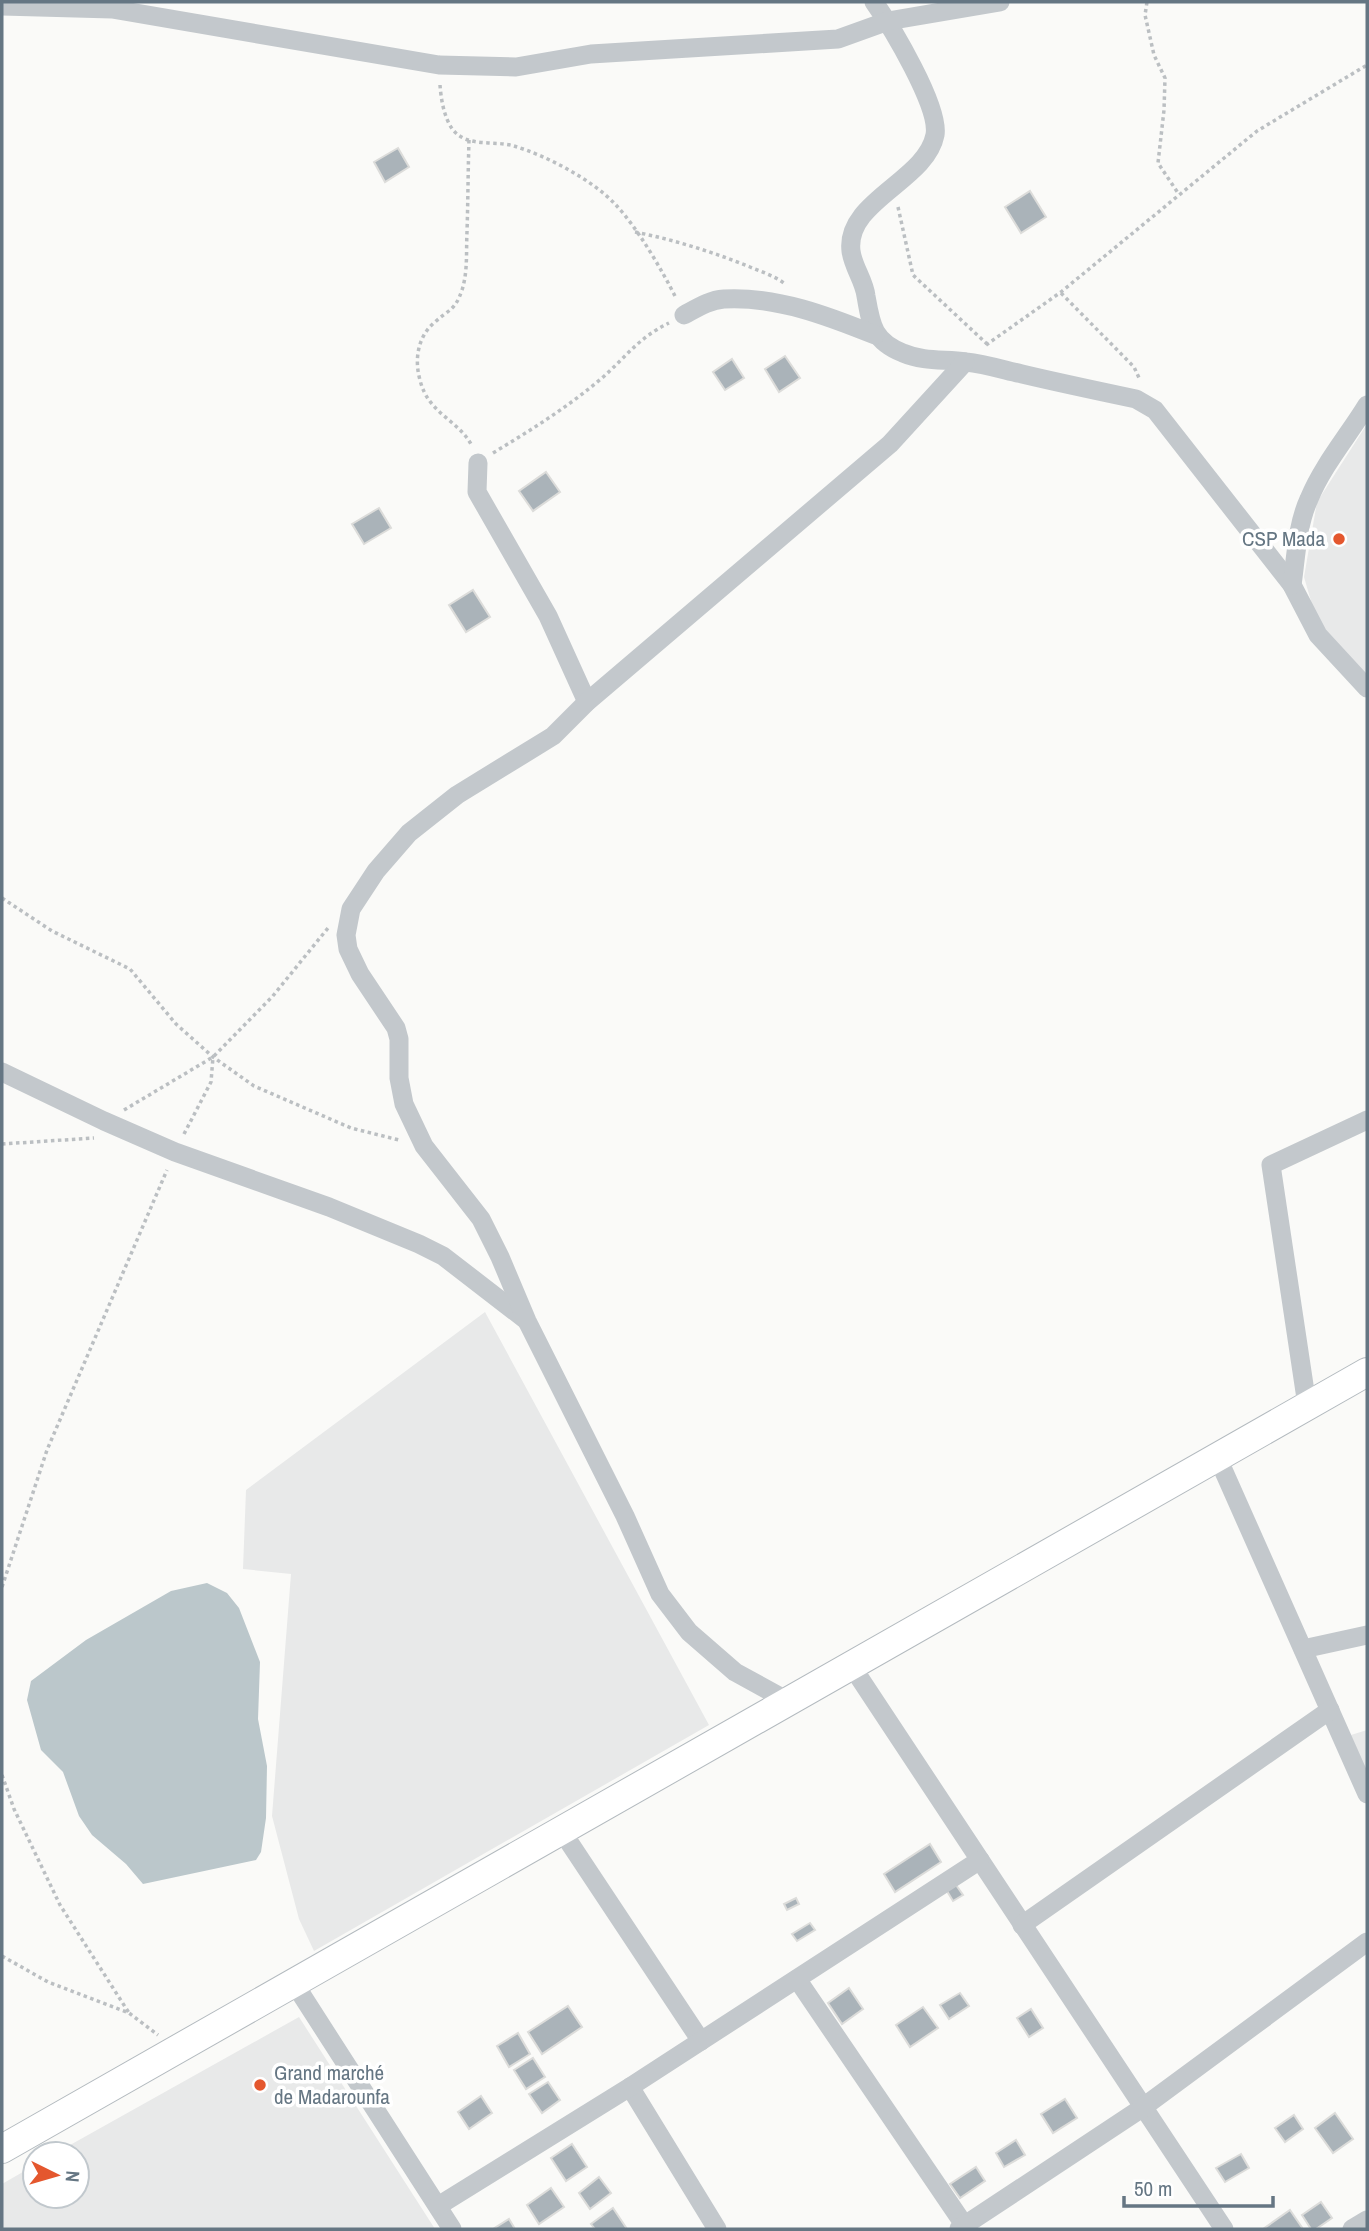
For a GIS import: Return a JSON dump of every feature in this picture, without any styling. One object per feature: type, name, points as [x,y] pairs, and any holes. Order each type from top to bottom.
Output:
[{"type":"street","points":[[874,2],[888,21],[928,100],[936,123],[930,149],[894,188],[862,215],[853,234],[850,249],[866,293],[875,335]]},
{"type":"street","points":[[2,6],[112,9],[439,65],[516,68],[591,54],[838,38],[888,21],[1000,2]]},
{"type":"street","points":[[684,315],[708,302],[723,299],[766,302],[825,314],[875,335],[886,345],[905,354],[928,360],[965,362],[1136,399],[1155,410],[1292,585],[1318,635],[1367,688]]},
{"type":"street","points":[[788,1701],[726,1664],[689,1632],[660,1594],[625,1516],[527,1321],[481,1219],[424,1146],[404,1104],[399,1078],[399,1039],[396,1028],[360,974],[348,949],[346,935],[351,909],[376,871],[409,833],[457,795],[553,736],[587,702],[890,444],[965,362]]},
{"type":"street","points":[[1292,585],[1299,531],[1307,501],[1318,479],[1367,405]]},
{"type":"street","points":[[478,463],[477,492],[548,616],[587,702]]},
{"type":"street","points":[[2,1072],[105,1131],[175,1152],[329,1207],[419,1244],[443,1256],[527,1321]]},
{"type":"street","points":[[1307,1405],[1271,1165],[1367,1120]]},
{"type":"street","points":[[2,2149],[1367,1372]]},
{"type":"street","points":[[1217,1457],[1367,1794]]},
{"type":"street","points":[[1303,1648],[1367,1635]]},
{"type":"street","points":[[851,1665],[1224,2229]]},
{"type":"street","points":[[1022,1925],[1329,1710]]},
{"type":"street","points":[[561,1830],[701,2040]]},
{"type":"street","points":[[438,2206],[630,2087],[980,1860]]},
{"type":"street","points":[[797,1979],[962,2228],[1142,2108],[1367,1944]]},
{"type":"street","points":[[294,1983],[452,2229]]},
{"type":"street","points":[[630,2087],[717,2229]]},
{"type":"street","points":[[1353,2229],[1367,2220]]},
{"type":"path","points":[[1147,2],[1146,15],[1154,55],[1165,78],[1158,163],[1179,194]]},
{"type":"path","points":[[439,65],[441,102],[454,130],[469,141],[512,145],[566,167],[615,204],[667,280],[684,315],[648,333],[601,379],[553,416],[478,463],[471,443],[425,396],[417,366],[423,334],[435,321],[452,311],[461,290],[466,268],[469,141]]},
{"type":"path","points":[[965,362],[1061,292],[1257,131],[1367,65]]},
{"type":"path","points":[[894,188],[913,275],[988,344],[998,350]]},
{"type":"path","points":[[635,232],[674,240],[735,261],[788,286]]},
{"type":"path","points":[[1061,292],[1134,367],[1155,410]]},
{"type":"path","points":[[2,898],[52,931],[130,969],[176,1024],[213,1057],[254,1086],[351,1128],[424,1146]]},
{"type":"path","points":[[2,1144],[79,1138],[105,1131],[213,1057],[272,997],[323,932],[351,909]]},
{"type":"path","points":[[2,1587],[47,1450],[175,1152],[211,1082],[213,1057]]},
{"type":"path","points":[[79,1138],[105,1131]]},
{"type":"path","points":[[2,1775],[14,1809],[60,1905],[129,2013]]},
{"type":"path","points":[[2,1956],[48,1982],[129,2013],[176,2049]]},
{"type":"shaded area","name":"CSP Mada","points":[[1367,424],[1367,680],[1318,625],[1304,577],[1317,502]]},
{"type":"shaded area","points":[[485,1312],[709,1725],[314,1951],[299,1919],[272,1816],[291,1574],[243,1569],[246,1490]]},
{"type":"shaded area","points":[[207,1583],[227,1593],[239,1608],[260,1662],[258,1719],[267,1766],[266,1818],[261,1852],[256,1860],[143,1884],[126,1864],[92,1835],[79,1816],[63,1772],[41,1750],[27,1700],[31,1681],[86,1640],[171,1591]]},
{"type":"shaded area","points":[[1367,1730],[1367,1774],[1351,1735]]},
{"type":"shaded area","name":"Grand marché de Madarounfa","points":[[299,2017],[435,2229],[2,2229],[2,2184],[21,2173],[21,2210],[91,2210],[91,2140],[79,2140]]},
{"type":"building","points":[[398,148],[409,167],[385,182],[374,162]]},
{"type":"building","points":[[1030,191],[1046,217],[1021,233],[1005,207]]},
{"type":"building","points":[[785,356],[800,378],[779,392],[765,369]]},
{"type":"building","points":[[732,359],[744,378],[725,390],[713,372]]},
{"type":"building","points":[[546,472],[560,492],[533,511],[519,491]]},
{"type":"building","points":[[379,508],[391,528],[364,544],[352,524]]},
{"type":"building","points":[[473,590],[490,617],[466,632],[449,605]]},
{"type":"building","points":[[930,1844],[941,1862],[895,1892],[884,1874]]},
{"type":"building","points":[[956,1885],[963,1895],[953,1901],[947,1891]]},
{"type":"building","points":[[796,1898],[799,1904],[787,1910],[784,1904]]},
{"type":"building","points":[[810,1923],[815,1930],[797,1941],[792,1934]]},
{"type":"building","points":[[849,1988],[863,2009],[842,2024],[828,2003]]},
{"type":"building","points":[[960,1993],[969,2006],[949,2019],[940,2005]]},
{"type":"building","points":[[568,2006],[582,2027],[542,2054],[528,2032]]},
{"type":"building","points":[[923,2007],[938,2028],[910,2047],[896,2025]]},
{"type":"building","points":[[1031,2009],[1043,2028],[1029,2037],[1017,2018]]},
{"type":"building","points":[[518,2033],[530,2054],[509,2067],[497,2046]]},
{"type":"building","points":[[533,2058],[545,2077],[526,2089],[514,2070]]},
{"type":"building","points":[[548,2082],[560,2100],[542,2113],[529,2094]]},
{"type":"building","points":[[481,2096],[492,2113],[469,2129],[458,2112]]},
{"type":"building","points":[[1065,2099],[1077,2118],[1053,2133],[1041,2114]]},
{"type":"building","points":[[1335,2113],[1353,2139],[1333,2153],[1315,2128]]},
{"type":"building","points":[[1294,2115],[1303,2129],[1285,2142],[1275,2128]]},
{"type":"building","points":[[1016,2140],[1025,2155],[1004,2167],[996,2153]]},
{"type":"building","points":[[572,2144],[587,2167],[566,2181],[551,2158]]},
{"type":"building","points":[[1241,2154],[1249,2168],[1225,2182],[1216,2168]]},
{"type":"building","points":[[976,2167],[985,2181],[960,2198],[950,2184]]},
{"type":"building","points":[[599,2177],[611,2193],[590,2209],[579,2193]]},
{"type":"building","points":[[551,2188],[564,2207],[539,2224],[527,2205]]},
{"type":"building","points":[[1321,2202],[1332,2218],[1316,2229],[1311,2229],[1302,2215]]},
{"type":"building","points":[[613,2208],[627,2229],[595,2229],[591,2224]]},
{"type":"building","points":[[1290,2210],[1303,2229],[1263,2229]]},
{"type":"building","points":[[509,2219],[515,2229],[493,2229]]},
{"type":"place","name":"CSP Mada","points":[[1339,539]]},
{"type":"place","name":"Grand marché de Madarounfa","points":[[260,2085]]}]
